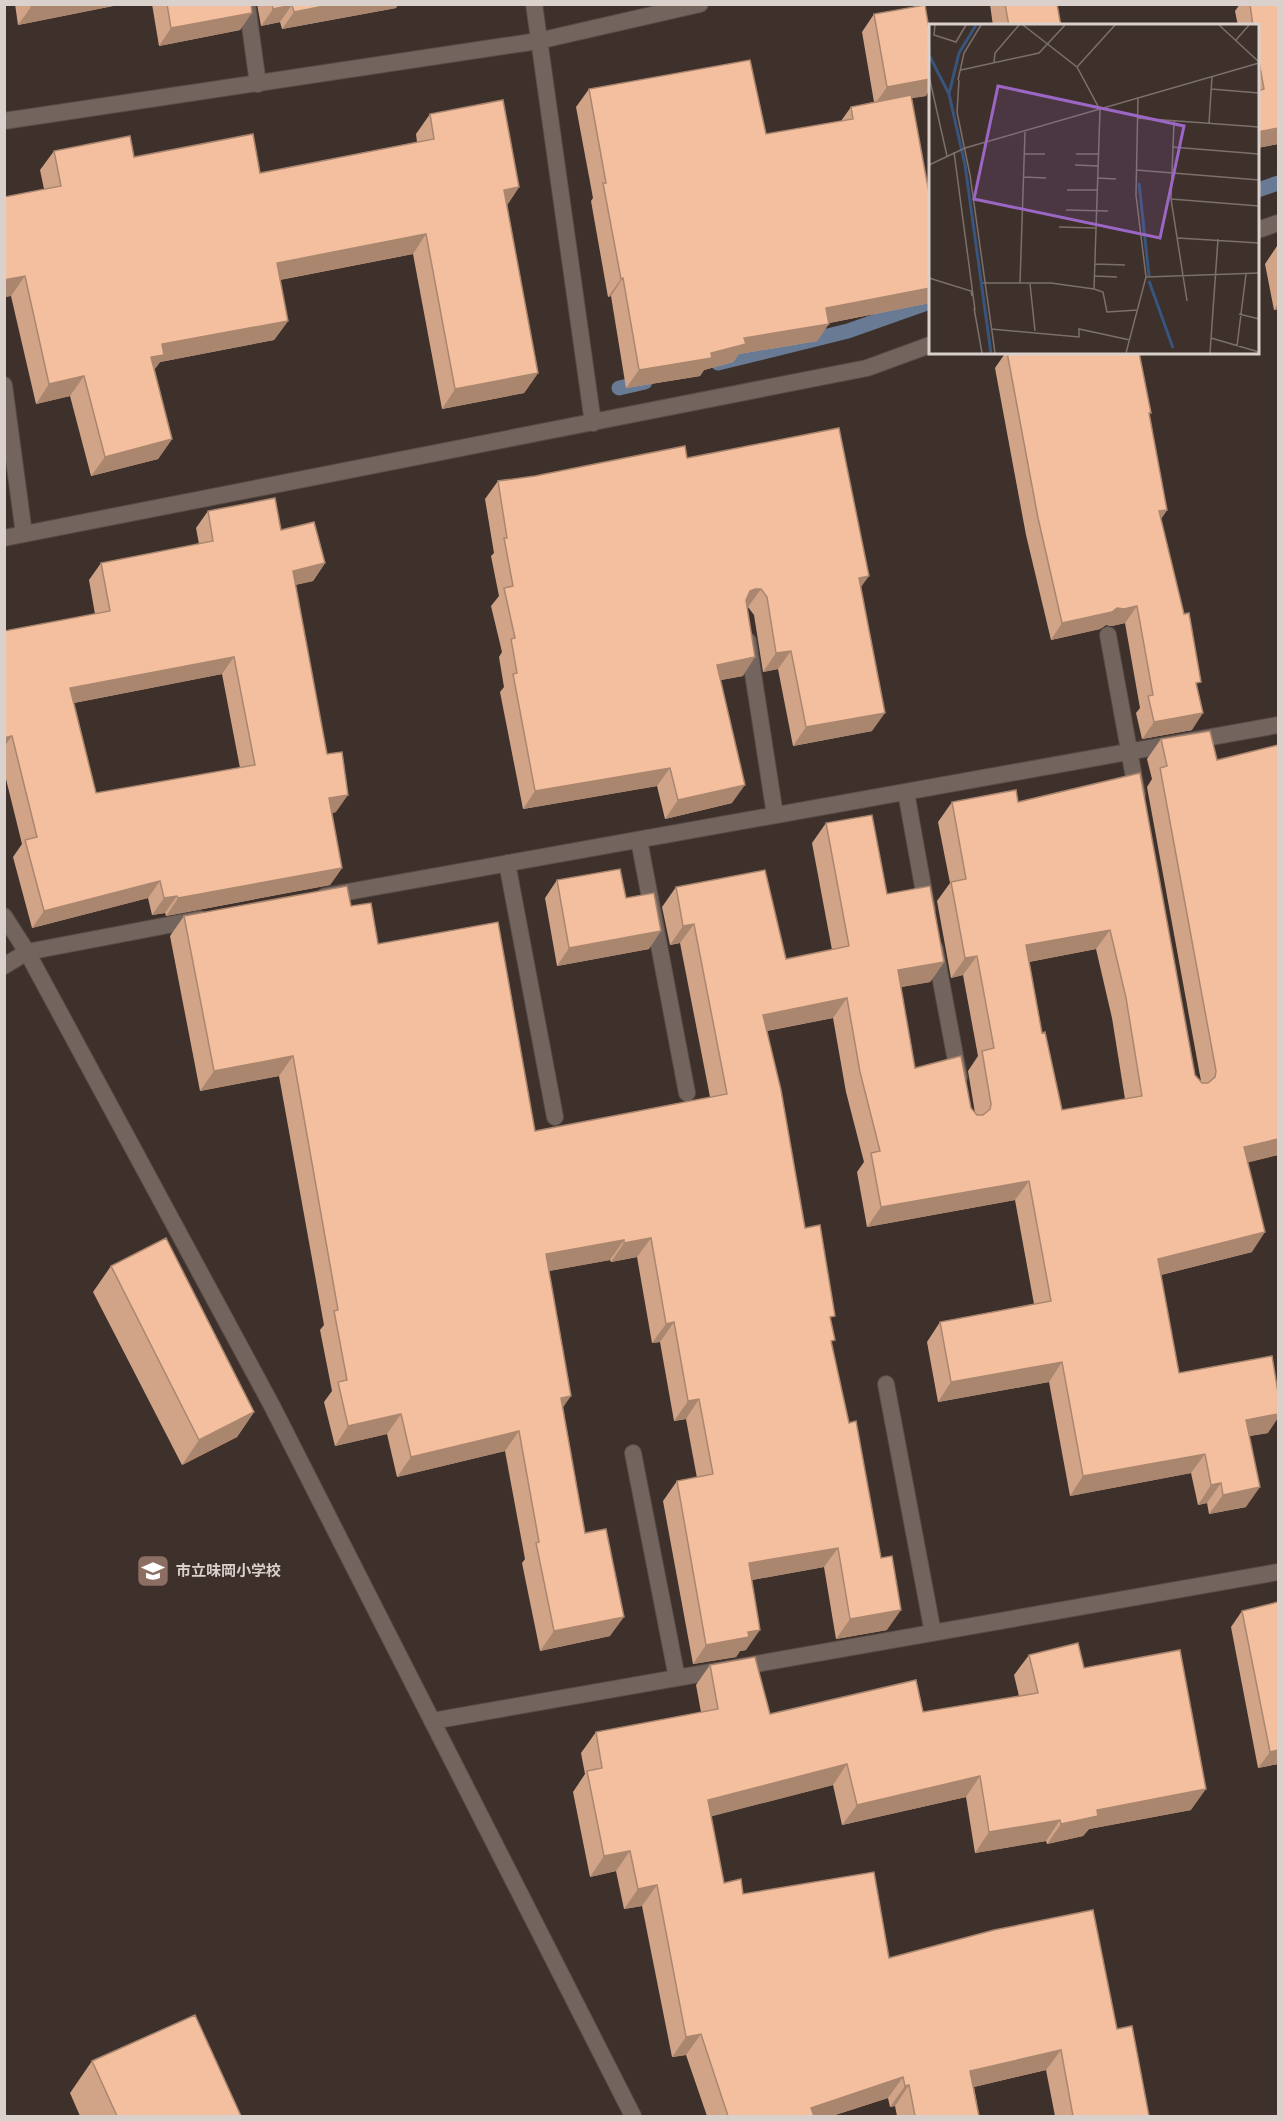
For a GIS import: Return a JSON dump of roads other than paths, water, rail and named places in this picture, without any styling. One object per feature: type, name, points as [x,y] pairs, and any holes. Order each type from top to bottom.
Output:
[{"type":"street","points":[[247,4],[258,84]]},
{"type":"street","points":[[534,4],[593,423]]},
{"type":"street","points":[[4,120],[538,41],[700,4]]},
{"type":"street","points":[[1259,229],[1278,223]]},
{"type":"street","points":[[4,538],[867,368],[929,345]]},
{"type":"street","points":[[4,386],[24,534]]},
{"type":"street","points":[[746,629],[775,815]]},
{"type":"street","points":[[1108,636],[1140,811]]},
{"type":"street","points":[[312,898],[1278,725]]},
{"type":"street","points":[[906,792],[961,1090]]},
{"type":"street","points":[[639,840],[687,1094]]},
{"type":"street","points":[[507,863],[555,1117]]},
{"type":"street","points":[[4,966],[27,952],[221,915]]},
{"type":"street","points":[[4,916],[27,952],[271,1404],[633,2116]]},
{"type":"street","points":[[886,1384],[933,1633]]},
{"type":"street","points":[[633,1454],[677,1678]]},
{"type":"street","points":[[432,1721],[1278,1572]]},
{"type":"waterway","points":[[1259,190],[1278,183]]},
{"type":"waterway","points":[[718,363],[848,331],[929,302]]},
{"type":"waterway","points":[[619,388],[645,382]]},
{"type":"place","name":"市立味岡小学校","points":[[153,1571]]}]
